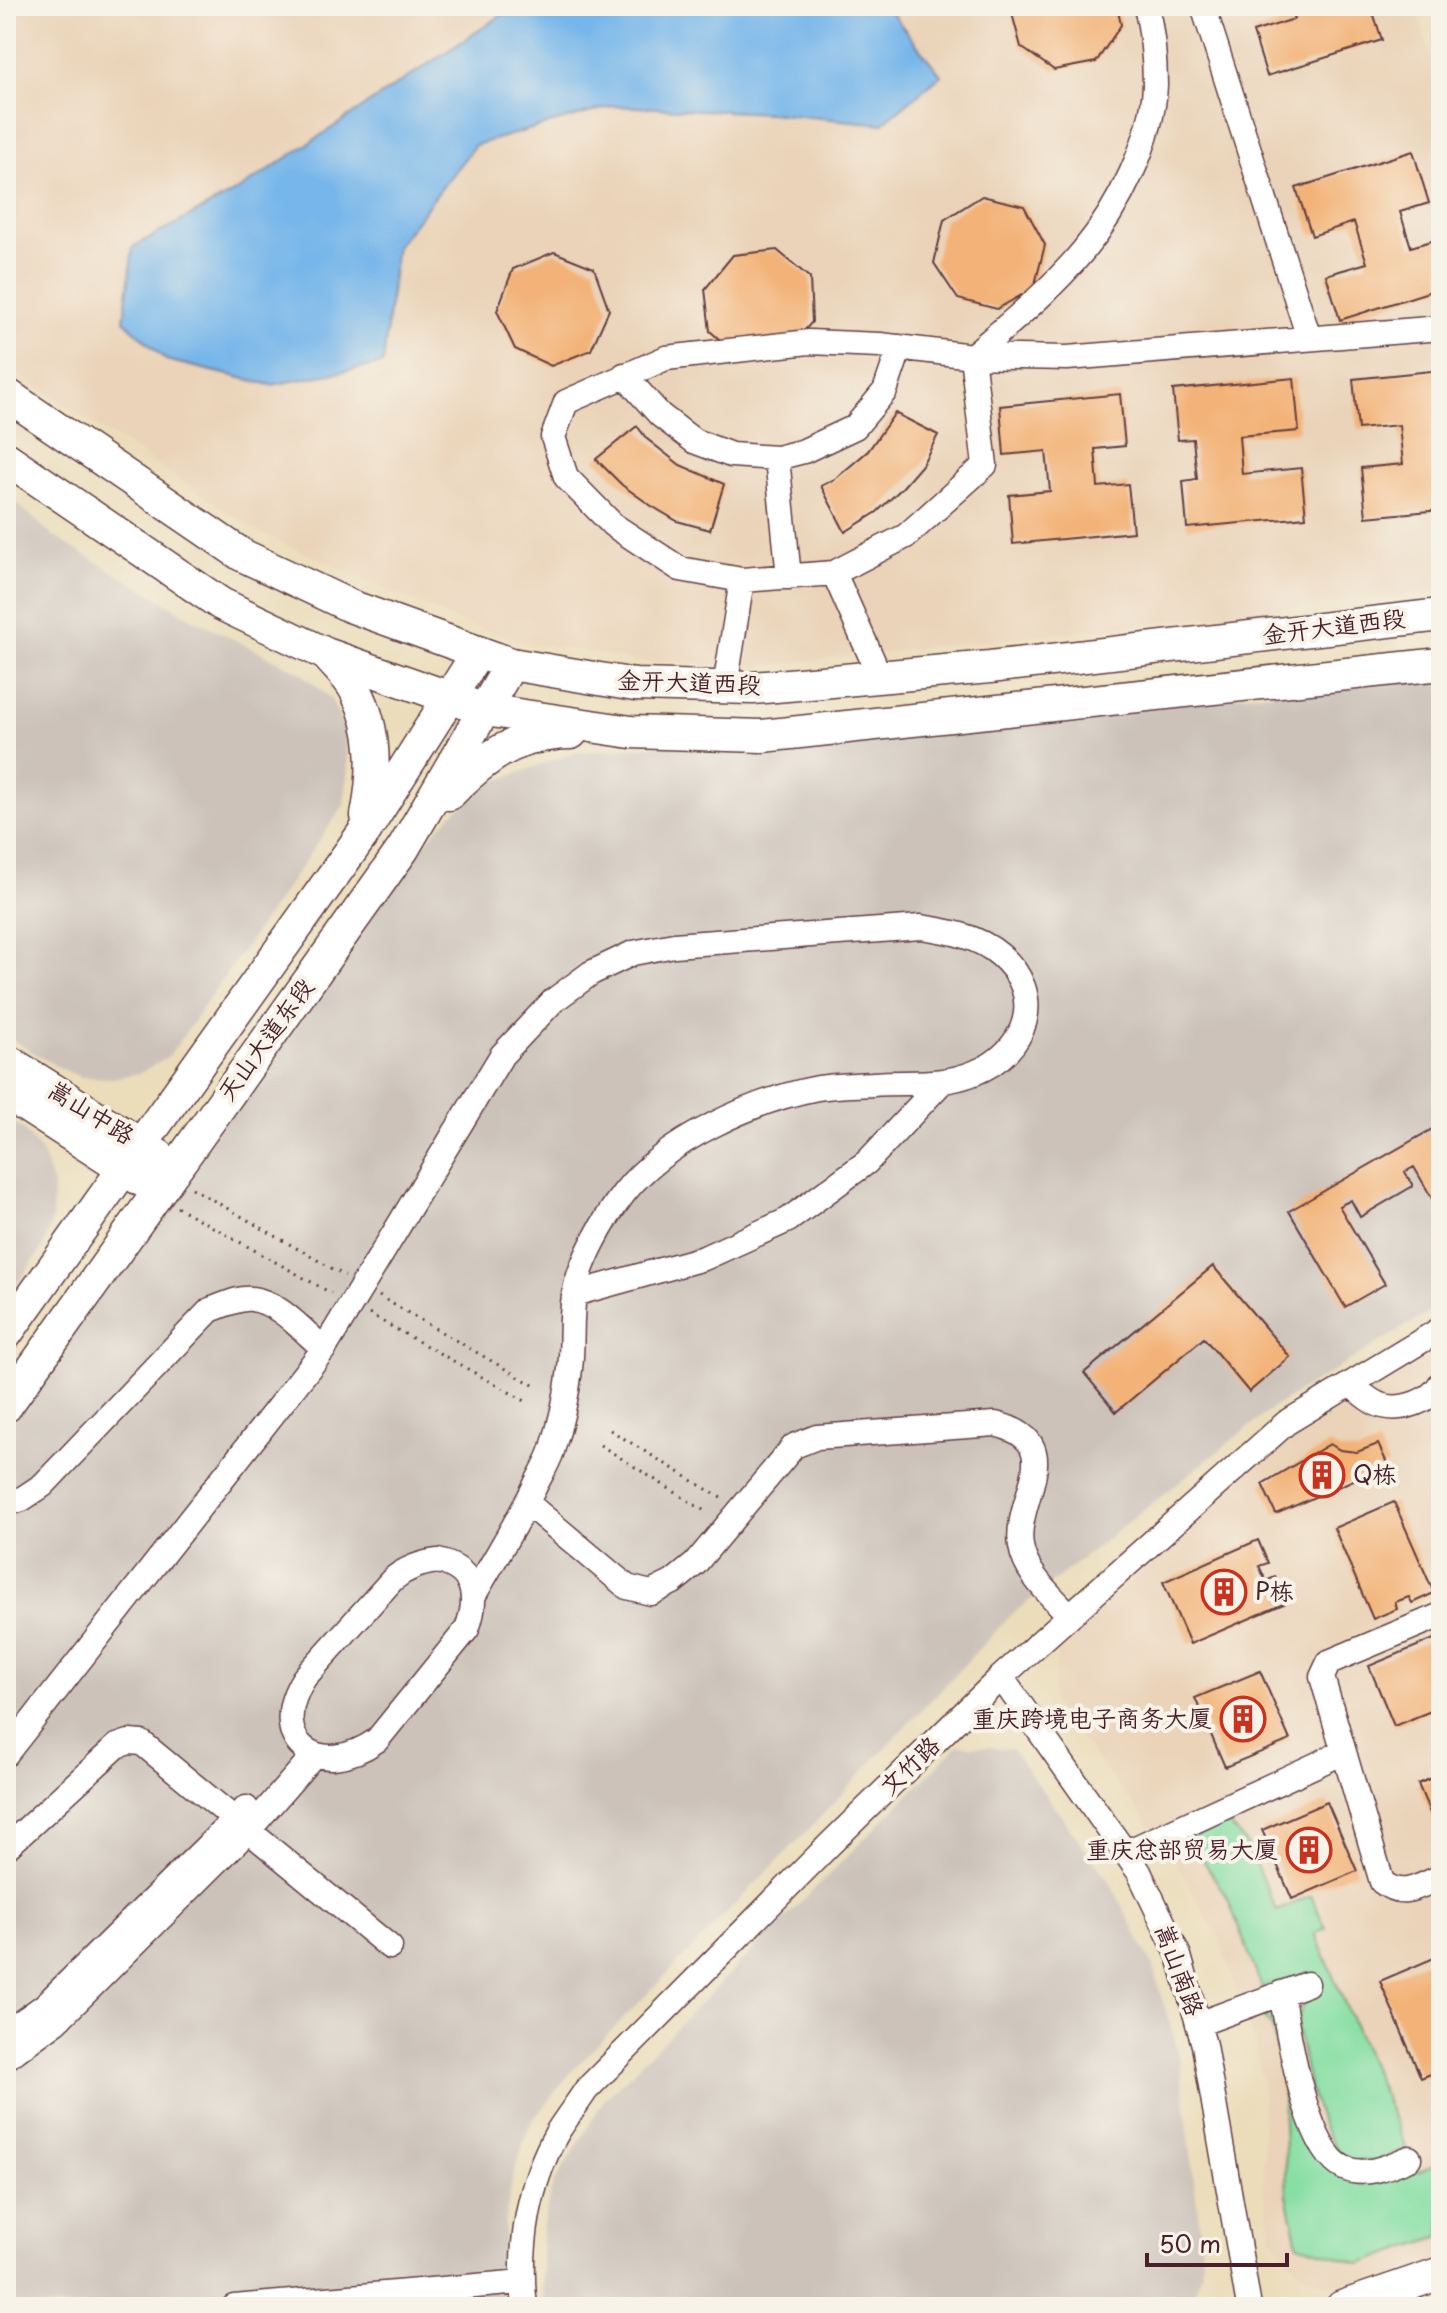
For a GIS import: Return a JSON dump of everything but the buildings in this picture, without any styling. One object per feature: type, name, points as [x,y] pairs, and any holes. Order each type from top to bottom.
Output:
[{"type":"main road","name":"金开大道西段","points":[[6,394],[242,555],[350,606],[511,664],[635,685],[753,688],[880,677],[1441,615]]},
{"type":"main road","name":"金开大道西段","points":[[6,458],[221,604],[326,654],[485,710],[631,732],[762,736],[1441,664]]},
{"type":"main road","points":[[326,654],[356,689],[371,734],[373,783],[365,831]]},
{"type":"main road","name":"天山大道东段","points":[[6,1334],[365,831],[477,654]]},
{"type":"main road","name":"天山大道东段","points":[[6,1406],[170,1186],[403,849],[511,664]]},
{"type":"main road","points":[[403,849],[473,770],[501,749],[530,738],[631,732]]},
{"type":"main road","name":"嵩山中路","points":[[6,1060],[170,1186]]},
{"type":"main road","name":"嵩山中路","points":[[6,1093],[134,1157]]},
{"type":"main road","points":[[1342,2307],[1441,2273]]},
{"type":"street","points":[[972,356],[1039,297],[1083,251],[1120,198],[1146,130],[1155,86],[1146,6]]},
{"type":"street","points":[[1203,6],[1309,338]]},
{"type":"street","points":[[972,356],[985,465],[906,536],[834,573],[742,580],[680,569],[613,525],[566,477],[553,437],[566,402],[666,358],[809,342],[900,347],[972,356],[1067,358],[1441,328]]},
{"type":"street","points":[[624,375],[660,415],[694,441],[731,455],[777,458],[804,451],[855,427],[885,391],[900,347]]},
{"type":"street","points":[[777,458],[789,577]]},
{"type":"street","points":[[834,573],[880,677]]},
{"type":"street","points":[[725,687],[742,580]]},
{"type":"street","points":[[6,1754],[324,1349],[502,1055],[553,1001],[591,973],[633,953],[674,945],[921,927],[958,933],[998,953],[1018,972],[1026,998],[1027,1020],[1017,1041],[997,1061],[975,1073],[940,1084],[881,1083],[818,1088],[758,1105],[714,1125],[664,1155],[626,1190],[605,1221],[574,1294],[570,1370],[551,1454],[527,1503],[474,1595],[467,1629],[377,1740],[361,1752],[346,1756],[328,1758],[308,1752],[295,1736],[292,1722],[296,1691],[304,1678],[393,1579],[406,1569],[438,1561],[454,1565],[466,1576],[474,1595]]},
{"type":"street","points":[[574,1294],[704,1258],[788,1220],[867,1162],[940,1084]]},
{"type":"street","points":[[6,1504],[22,1499],[43,1485],[210,1310],[252,1299],[274,1307],[324,1349]]},
{"type":"street","name":"文竹路","points":[[525,2307],[522,2282],[526,2222],[537,2180],[557,2133],[586,2090],[1001,1677],[1286,1423],[1441,1329]]},
{"type":"street","points":[[1350,1384],[1381,1406],[1396,1407],[1430,1396],[1441,1383]]},
{"type":"street","points":[[527,1503],[627,1587],[651,1593],[673,1582],[695,1564],[794,1446],[817,1437],[995,1424],[1014,1428],[1030,1443],[1037,1468],[1021,1519],[1021,1547],[1029,1570],[1070,1616]]},
{"type":"street","points":[[1441,1615],[1329,1662],[1322,1677],[1382,1882],[1393,1891],[1409,1890],[1441,1877]]},
{"type":"street","name":"嵩山南路","points":[[1001,1677],[1139,1872],[1179,1956],[1204,2045],[1249,2307]]},
{"type":"street","points":[[6,1848],[117,1746],[129,1742],[142,1743],[390,1947]]},
{"type":"street","points":[[6,2058],[57,2021],[308,1752]]},
{"type":"street","points":[[1125,1853],[1344,1752]]},
{"type":"street","points":[[6,2033],[44,2006],[242,1824]]},
{"type":"street","points":[[1198,2024],[1307,1984]]},
{"type":"street","points":[[1281,1993],[1302,2096],[1332,2159],[1343,2168],[1355,2171],[1385,2168],[1409,2158]]},
{"type":"street","points":[[234,2307],[522,2282]]},
{"type":"path","points":[[170,1186],[344,1276]]},
{"type":"path","points":[[170,1186],[335,1295]]},
{"type":"path","points":[[383,1298],[535,1386]]},
{"type":"path","points":[[374,1317],[527,1402]]},
{"type":"path","points":[[610,1430],[734,1518]]},
{"type":"path","points":[[600,1445],[734,1518]]},
{"type":"shaded area","points":[[6,6],[1416,6],[1441,89],[1441,591],[750,667],[636,661],[522,641],[467,625],[260,533],[6,366]]},
{"type":"shaded area","points":[[6,493],[53,536],[191,618],[300,672],[330,698],[344,728],[348,769],[344,805],[169,1056],[140,1073],[113,1078],[80,1077],[6,1036]]},
{"type":"shaded area","points":[[1441,678],[1441,1305],[1274,1407],[1011,1615],[809,1829],[571,2072],[530,2124],[513,2175],[504,2227],[502,2303],[454,2307],[6,2307],[6,1428],[414,854],[453,813],[491,783],[573,753]]},
{"type":"shaded area","points":[[6,1118],[23,1129],[42,1153],[53,1186],[52,1220],[43,1247],[6,1300]]},
{"type":"shaded area","points":[[1441,1339],[1441,2260],[1372,2284],[1327,2284],[1305,2274],[1288,2260],[1273,2239],[1264,2196],[1262,2084],[1252,2036],[1219,1938],[1169,1850],[1052,1703],[1057,1652],[1292,1428]]},
{"type":"shaded area","points":[[958,1745],[1012,1749],[1111,1884],[1152,1965],[1179,2055],[1201,2238],[1202,2272],[1189,2307],[545,2307],[542,2228],[552,2187],[604,2100]]},
{"type":"green space","points":[[1226,1821],[1245,1842],[1277,1911],[1311,1896],[1326,1928],[1315,1933],[1406,2148],[1378,2161],[1359,2163],[1345,2158],[1333,2145],[1309,2084],[1297,2028],[1302,2008],[1317,1993],[1308,1972],[1262,1988],[1228,1899],[1189,1838]]},
{"type":"green space","points":[[1263,2010],[1276,2018],[1318,2157],[1414,2165],[1418,2172],[1441,2162],[1441,2236],[1360,2264],[1298,2244],[1287,2196],[1282,2075],[1272,2027],[1261,2015]]},
{"type":"water","points":[[608,6],[886,6],[941,75],[882,124],[770,113],[613,106],[475,145],[396,247],[383,364],[271,385],[166,360],[124,320],[133,247],[237,191],[502,15]]},
{"type":"place","name":"Q栋","points":[[1322,1475]]},
{"type":"place","name":"P栋","points":[[1224,1592]]},
{"type":"place","name":"重庆跨境电子商务大厦","points":[[1243,1719]]},
{"type":"place","name":"重庆总部贸易大厦","points":[[1309,1850]]}]
